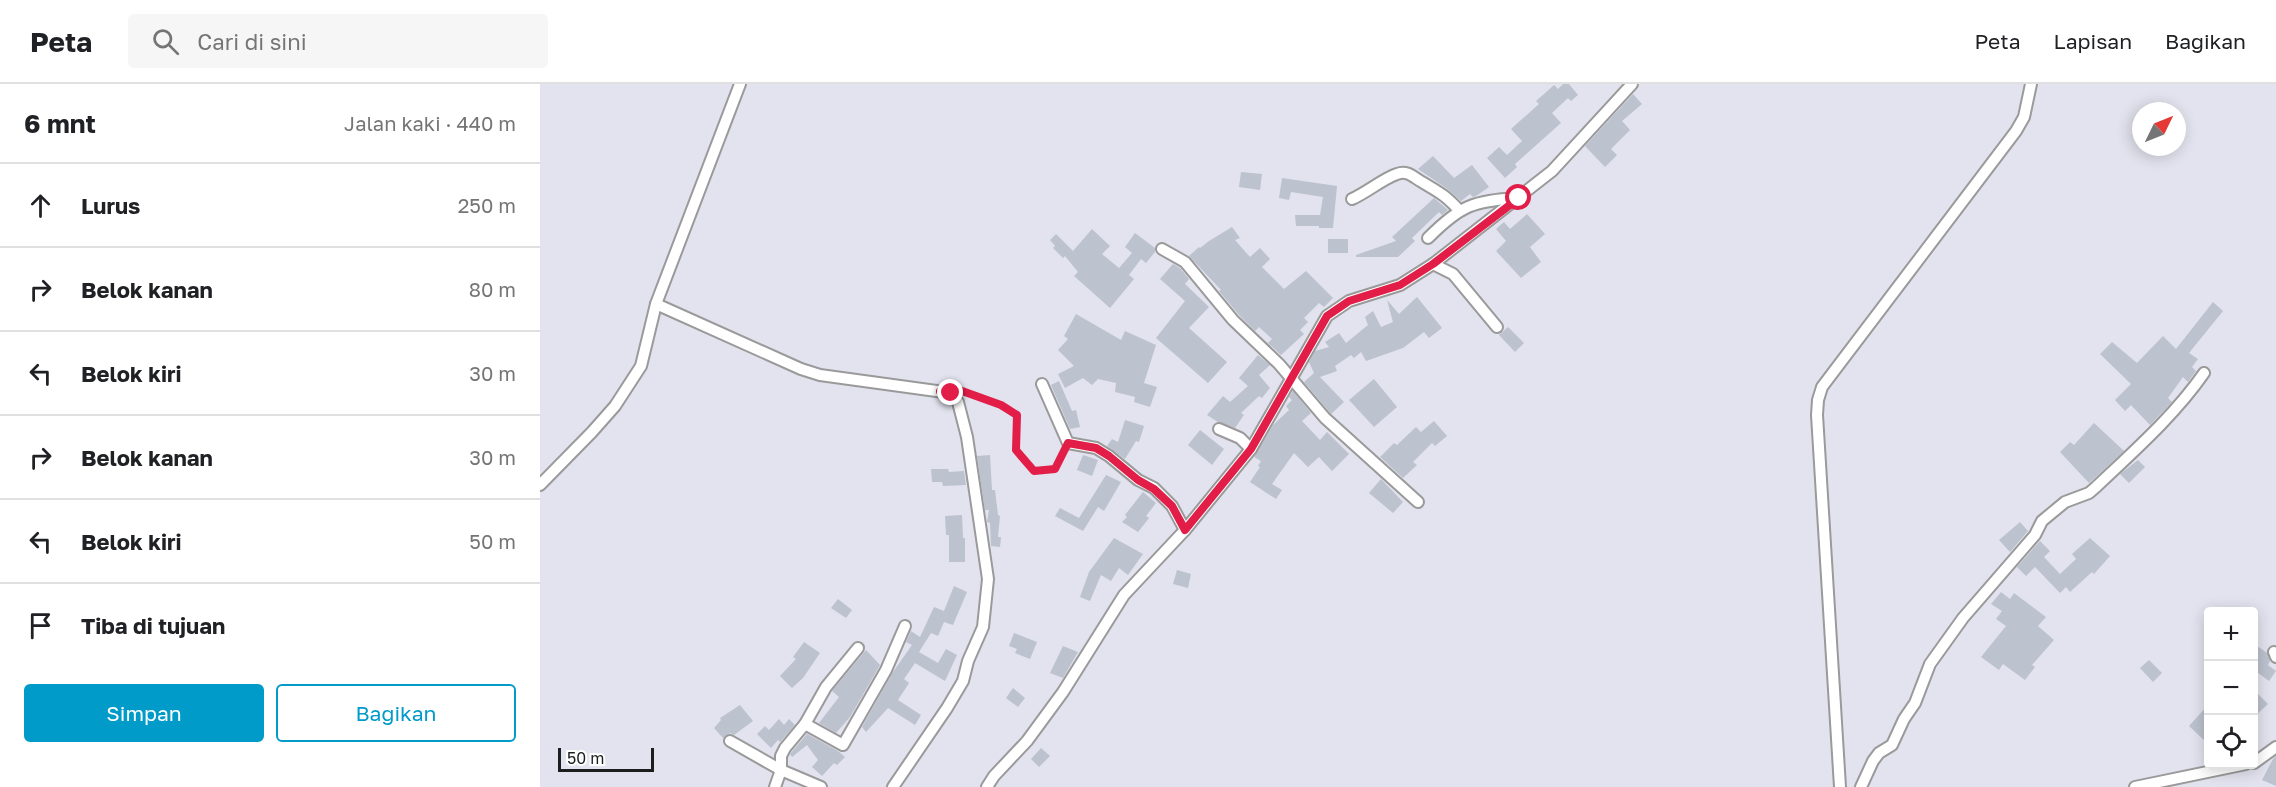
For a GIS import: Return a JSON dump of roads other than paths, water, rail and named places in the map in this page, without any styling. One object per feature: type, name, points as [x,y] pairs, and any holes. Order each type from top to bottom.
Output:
[{"type":"street","points":[[540,485],[615,406],[645,356],[656,304],[740,84]]},
{"type":"street","points":[[987,787],[994,776],[1027,741],[1064,692],[1124,595],[1185,530],[1251,449],[1327,316],[1349,301],[1400,285],[1433,264],[1552,171],[1632,84]]},
{"type":"street","points":[[1840,787],[1818,439],[1818,400],[1822,387],[2016,131],[2024,117],[2031,84]]},
{"type":"street","points":[[1352,199],[1395,174],[1402,173],[1410,174],[1436,189],[1459,210]]},
{"type":"street","points":[[1428,238],[1459,210],[1475,203],[1519,198]]},
{"type":"street","points":[[1162,249],[1185,262],[1233,320],[1292,378],[1325,418],[1418,502]]},
{"type":"street","points":[[1433,264],[1453,274],[1497,327]]},
{"type":"street","points":[[656,304],[801,369],[820,375],[951,393],[958,402],[967,437],[988,579],[983,627],[968,662],[963,681],[893,787]]},
{"type":"street","points":[[1861,787],[1873,761],[1879,753],[1892,745],[1904,719],[1915,703],[1930,664],[1963,618],[2035,535],[2042,522],[2065,502],[2089,493],[2096,487],[2161,424],[2190,393],[2204,373]]},
{"type":"street","points":[[1042,384],[1068,443],[1096,448],[1138,480],[1154,489],[1172,506],[1185,530]]},
{"type":"street","points":[[1219,429],[1240,438],[1251,449]]},
{"type":"street","points":[[805,724],[843,746],[886,670],[905,626]]},
{"type":"street","points":[[775,787],[781,770],[781,756],[785,748],[805,724],[826,687],[858,648]]},
{"type":"street","points":[[730,741],[781,770],[821,787]]},
{"type":"street","points":[[2258,760],[2274,752]]},
{"type":"street","points":[[2134,787],[2226,769]]}]
